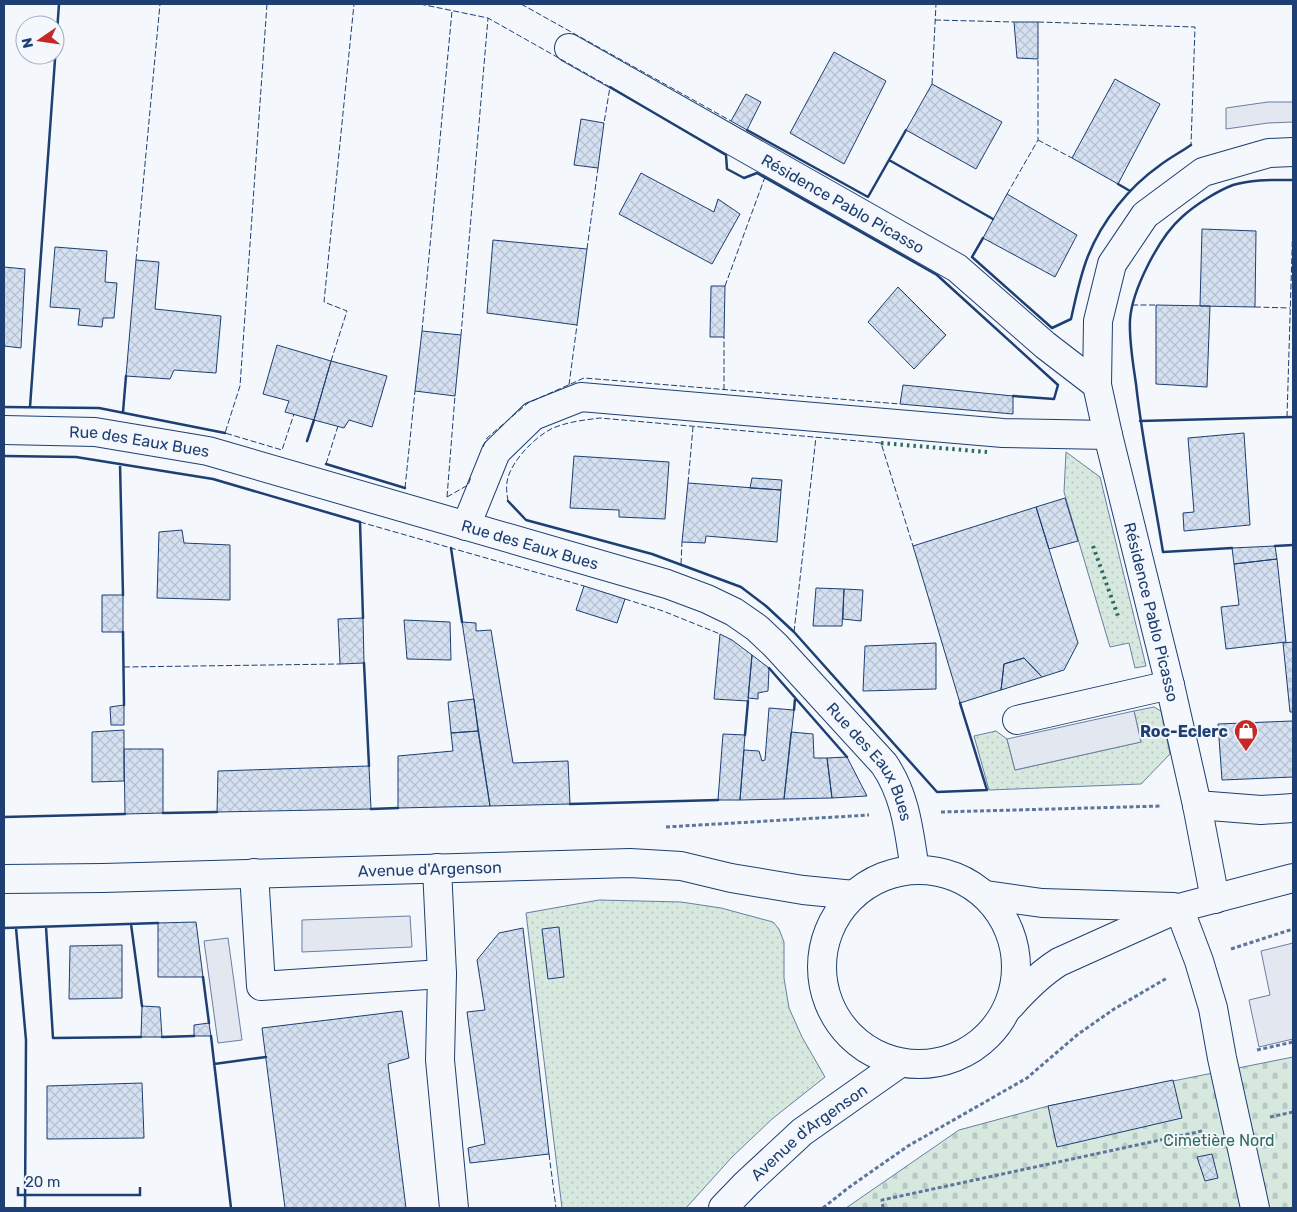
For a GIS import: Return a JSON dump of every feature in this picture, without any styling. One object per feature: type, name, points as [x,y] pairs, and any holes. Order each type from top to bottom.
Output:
[{"type":"street","name":"Résidence Pablo Picasso","points":[[569,48],[957,268],[1045,345],[1097,385]]},
{"type":"street","name":"Résidence Pablo Picasso","points":[[1215,899],[1197,805],[1170,685],[1097,385],[1098,321],[1112,264],[1145,215],[1203,172],[1269,154],[1293,152]]},
{"type":"street","points":[[466,526],[496,452],[533,416],[581,397],[1003,433],[1108,435]]},
{"type":"street","name":"Rue des Eaux Bues","points":[[4,430],[95,432],[208,451],[667,584],[707,599],[734,612],[776,646],[884,764],[896,785],[906,813],[915,870]]},
{"type":"street","points":[[1017,720],[1170,685]]},
{"type":"street","points":[[1197,805],[1261,810],[1293,808]]},
{"type":"street","name":"Avenue d'Argenson","points":[[4,879],[630,863],[681,866],[731,878],[803,890],[854,895]]},
{"type":"street","points":[[437,868],[442,974],[440,1060],[454,1208]]},
{"type":"street","points":[[1007,1010],[1015,986],[1016,962],[1012,937],[1001,914],[986,895],[965,881],[940,871],[915,870],[898,872],[882,877],[867,885],[854,895],[836,915],[826,940],[822,966],[825,993],[836,1018],[853,1039],[875,1054],[900,1063],[921,1065],[943,1062],[963,1055],[981,1043],[996,1028],[1007,1010],[1032,982],[1059,962],[1179,908],[1293,878]]},
{"type":"street","points":[[254,873],[261,986],[442,974]]},
{"type":"street","points":[[986,895],[1042,904],[1179,908]]},
{"type":"street","points":[[1179,908],[1199,961],[1213,1008],[1255,1208]]},
{"type":"street","name":"Avenue d'Argenson","points":[[724,1208],[746,1184],[802,1132],[900,1063]]},
{"type":"path","points":[[660,828],[906,813],[1197,805]]},
{"type":"path","points":[[823,1208],[908,1146],[1027,1078],[1077,1035],[1114,1010],[1199,961],[1293,929]]},
{"type":"path","points":[[884,1208],[882,1200],[1293,1112]]},
{"type":"green space","points":[[1066,452],[1100,477],[1146,666],[1135,668],[1129,643],[1110,647],[1064,492]]},
{"type":"green space","points":[[1154,707],[1161,711],[1170,754],[1141,784],[989,790],[974,736],[996,731],[1007,739],[1015,770],[1141,742],[1134,711]]},
{"type":"green space","points":[[599,900],[681,902],[721,908],[773,922],[779,929],[784,942],[784,978],[789,1008],[802,1037],[825,1077],[772,1119],[732,1157],[686,1208],[562,1208],[526,913]]},
{"type":"green space","name":"Cimetière Nord","points":[[1293,1057],[1293,1208],[846,1208],[959,1130],[1048,1106]]},
{"type":"shaded area","points":[[1268,102],[1293,102],[1293,122],[1268,123],[1226,129],[1226,108]]},
{"type":"shaded area","points":[[1134,711],[1141,742],[1015,770],[1007,739]]},
{"type":"shaded area","points":[[410,916],[412,947],[302,952],[302,920]]},
{"type":"shaded area","points":[[228,938],[242,1040],[218,1043],[204,941]]},
{"type":"shaded area","points":[[1293,943],[1293,1039],[1259,1047],[1249,1000],[1270,995],[1261,951]]},
{"type":"building","points":[[1014,22],[1038,22],[1038,59],[1017,58]]},
{"type":"building","points":[[834,52],[886,81],[844,164],[790,133]]},
{"type":"building","points":[[1115,79],[1160,104],[1118,184],[1072,158]]},
{"type":"building","points":[[932,84],[1002,122],[976,169],[906,130]]},
{"type":"building","points":[[746,94],[761,102],[747,130],[731,121]]},
{"type":"building","points":[[581,119],[604,123],[598,168],[574,165]]},
{"type":"building","points":[[641,173],[714,212],[718,199],[740,214],[712,264],[619,214]]},
{"type":"building","points":[[1007,194],[1077,235],[1055,277],[983,238]]},
{"type":"building","points":[[1202,229],[1256,231],[1255,307],[1200,306]]},
{"type":"building","points":[[493,240],[587,249],[577,325],[487,313]]},
{"type":"building","points":[[55,247],[107,251],[105,282],[117,283],[114,318],[103,318],[102,327],[78,325],[80,309],[50,307]]},
{"type":"building","points":[[136,260],[159,262],[155,309],[221,316],[216,373],[174,370],[170,379],[126,376]]},
{"type":"building","points":[[4,267],[25,269],[21,348],[4,346]]},
{"type":"building","points":[[711,286],[725,286],[724,337],[710,337]]},
{"type":"building","points":[[898,287],[946,335],[914,369],[868,322]]},
{"type":"building","points":[[1156,305],[1210,306],[1207,387],[1156,384]]},
{"type":"building","points":[[422,331],[461,335],[455,396],[415,391]]},
{"type":"building","points":[[277,345],[331,361],[314,420],[285,412],[289,401],[263,394]]},
{"type":"building","points":[[331,361],[387,376],[372,427],[349,420],[344,428],[314,420]]},
{"type":"building","points":[[903,385],[1013,396],[1013,414],[900,404]]},
{"type":"building","points":[[1244,433],[1250,525],[1184,531],[1183,513],[1194,512],[1188,438]]},
{"type":"building","points":[[574,456],[669,462],[665,519],[619,517],[619,510],[570,508]]},
{"type":"building","points":[[752,478],[782,480],[781,490],[750,488]]},
{"type":"building","points":[[688,483],[781,490],[777,542],[706,536],[705,543],[682,542]]},
{"type":"building","points":[[1065,498],[1078,541],[1049,549],[1036,507]]},
{"type":"building","points":[[1036,507],[1078,643],[1064,670],[1042,677],[1024,658],[1004,664],[1001,690],[960,703],[913,546]]},
{"type":"building","points":[[182,530],[184,543],[230,545],[230,600],[157,598],[159,532]]},
{"type":"building","points":[[1275,546],[1277,559],[1234,564],[1232,548]]},
{"type":"building","points":[[1277,559],[1286,642],[1226,649],[1221,607],[1239,605],[1234,564]]},
{"type":"building","points":[[584,586],[625,599],[617,623],[576,610]]},
{"type":"building","points":[[816,588],[844,589],[842,626],[813,626]]},
{"type":"building","points":[[844,589],[863,590],[861,621],[843,619]]},
{"type":"building","points":[[102,595],[123,595],[123,632],[102,632]]},
{"type":"building","points":[[363,618],[364,663],[340,664],[338,619]]},
{"type":"building","points":[[404,620],[450,622],[451,660],[407,659]]},
{"type":"building","points":[[462,622],[476,623],[476,631],[491,630],[513,763],[568,761],[570,804],[490,806]]},
{"type":"building","points":[[720,634],[732,640],[752,655],[748,701],[714,699]]},
{"type":"building","points":[[1293,642],[1293,712],[1290,712],[1283,643]]},
{"type":"building","points":[[936,643],[936,689],[863,691],[865,646]]},
{"type":"building","points":[[752,655],[769,668],[768,691],[758,693],[758,699],[748,698]]},
{"type":"building","points":[[1024,658],[1042,677],[1001,690],[1004,664]]},
{"type":"building","points":[[474,699],[478,731],[451,733],[448,702]]},
{"type":"building","points":[[124,705],[124,725],[111,725],[110,707]]},
{"type":"building","points":[[769,708],[794,710],[784,799],[740,800],[744,750],[759,751],[762,761],[765,760]]},
{"type":"building","points":[[1293,721],[1293,777],[1222,780],[1218,724]]},
{"type":"building","points":[[124,730],[124,781],[92,782],[92,732]]},
{"type":"building","points":[[478,731],[490,806],[398,808],[398,756],[453,751],[451,733]]},
{"type":"building","points":[[791,732],[813,734],[814,758],[827,758],[832,798],[784,799]]},
{"type":"building","points":[[723,734],[745,735],[740,800],[718,800]]},
{"type":"building","points":[[124,749],[163,749],[163,813],[125,814]]},
{"type":"building","points":[[847,757],[867,796],[832,798],[827,758]]},
{"type":"building","points":[[369,766],[371,809],[217,812],[218,771]]},
{"type":"building","points":[[196,922],[203,977],[158,977],[158,923]]},
{"type":"building","points":[[559,927],[564,977],[548,979],[542,929]]},
{"type":"building","points":[[523,928],[549,1154],[470,1163],[468,1148],[485,1144],[467,1012],[485,1010],[477,960],[499,933]]},
{"type":"building","points":[[122,945],[122,998],[69,999],[70,946]]},
{"type":"building","points":[[142,1006],[160,1007],[162,1037],[141,1037]]},
{"type":"building","points":[[402,1011],[409,1058],[388,1064],[406,1208],[285,1208],[262,1028]]},
{"type":"building","points":[[209,1023],[211,1036],[194,1036],[194,1025]]},
{"type":"building","points":[[1173,1080],[1182,1118],[1057,1147],[1048,1106]]},
{"type":"building","points":[[142,1083],[144,1138],[47,1139],[47,1086]]},
{"type":"building","points":[[1212,1154],[1218,1178],[1205,1181],[1197,1157]]},
{"type":"hedge","points":[[881,443],[987,452]]},
{"type":"hedge","points":[[1093,546],[1118,616]]},
{"type":"fence","points":[[136,260],[160,4]]},
{"type":"fence","points":[[267,4],[240,386],[225,433],[282,450],[294,414]]},
{"type":"fence","points":[[331,361],[347,311],[324,302],[354,4]]},
{"type":"fence","points":[[420,4],[488,18],[610,87],[604,123]]},
{"type":"fence","points":[[521,4],[731,121]]},
{"type":"fence","points":[[932,84],[936,4]]},
{"type":"fence","points":[[422,331],[452,11]]},
{"type":"fence","points":[[461,335],[488,18]]},
{"type":"fence","points":[[935,20],[1014,22]]},
{"type":"fence","points":[[1038,22],[1195,27],[1191,145]]},
{"type":"fence","points":[[1007,194],[1038,140],[1038,59]]},
{"type":"fence","points":[[1038,140],[1072,158]]},
{"type":"fence","points":[[587,249],[598,168]]},
{"type":"fence","points":[[725,286],[765,177]]},
{"type":"fence","points":[[1287,417],[1293,219]]},
{"type":"fence","points":[[1132,305],[1156,305]]},
{"type":"fence","points":[[1255,307],[1290,308]]},
{"type":"fence","points":[[569,385],[577,325]]},
{"type":"fence","points":[[724,337],[724,390]]},
{"type":"fence","points":[[483,447],[487,438],[528,403],[584,378],[900,404]]},
{"type":"fence","points":[[405,488],[415,391]]},
{"type":"fence","points":[[447,497],[455,396]]},
{"type":"fence","points":[[508,501],[507,482],[509,474],[530,444],[551,429],[600,418],[881,443],[913,546]]},
{"type":"fence","points":[[326,464],[338,426]]},
{"type":"fence","points":[[688,483],[693,427]]},
{"type":"fence","points":[[794,632],[816,437]]},
{"type":"fence","points":[[447,497],[468,485],[471,477]]},
{"type":"fence","points":[[360,522],[584,586]]},
{"type":"fence","points":[[681,564],[682,542]]},
{"type":"fence","points":[[625,599],[663,611],[720,634]]},
{"type":"fence","points":[[124,667],[340,664]]},
{"type":"fence","points":[[549,1154],[556,1208]]},
{"type":"wall","points":[[30,407],[59,4]]},
{"type":"wall","points":[[610,87],[726,155],[727,169],[744,178],[757,173],[937,275],[1058,385],[1054,399],[1013,396]]},
{"type":"wall","points":[[747,130],[868,197],[906,130]]},
{"type":"wall","points":[[983,238],[972,257],[1052,328],[1071,319],[1080,279],[1088,256],[1101,230],[1127,194],[1148,174],[1191,145]]},
{"type":"wall","points":[[889,160],[993,219]]},
{"type":"wall","points":[[1232,548],[1163,552],[1145,447],[1131,344],[1130,320],[1136,294],[1148,265],[1164,237],[1187,212],[1233,185],[1256,181],[1293,180]]},
{"type":"wall","points":[[1118,184],[1130,191]]},
{"type":"wall","points":[[123,412],[126,376]]},
{"type":"wall","points":[[4,407],[99,408],[225,433]]},
{"type":"wall","points":[[1140,421],[1293,417]]},
{"type":"wall","points":[[307,441],[314,420]]},
{"type":"wall","points":[[4,456],[76,457],[213,479],[360,522],[363,618]]},
{"type":"wall","points":[[120,464],[123,595]]},
{"type":"wall","points":[[326,464],[405,488]]},
{"type":"wall","points":[[508,501],[526,520],[652,554],[741,587],[766,606],[794,632],[937,792],[987,790],[960,703]]},
{"type":"wall","points":[[1275,546],[1293,545]]},
{"type":"wall","points":[[451,548],[462,622]]},
{"type":"wall","points":[[123,632],[124,705]]},
{"type":"wall","points":[[364,663],[369,766]]},
{"type":"wall","points":[[769,668],[847,757]]},
{"type":"wall","points":[[794,710],[795,699]]},
{"type":"wall","points":[[745,735],[748,701]]},
{"type":"wall","points":[[570,804],[718,800]]},
{"type":"wall","points":[[371,809],[398,808]]},
{"type":"wall","points":[[163,813],[217,812]]},
{"type":"wall","points":[[4,817],[125,814]]},
{"type":"wall","points":[[4,928],[158,923]]},
{"type":"wall","points":[[131,924],[142,1006]]},
{"type":"wall","points":[[46,927],[53,1038],[141,1037]]},
{"type":"wall","points":[[16,928],[26,1040],[25,1208]]},
{"type":"wall","points":[[203,977],[209,1023]]},
{"type":"wall","points":[[162,1037],[194,1036]]},
{"type":"wall","points":[[211,1036],[231,1208]]},
{"type":"wall","points":[[214,1064],[266,1057]]},
{"type":"place","name":"Roc-Eclerc","points":[[1246,752]]}]
